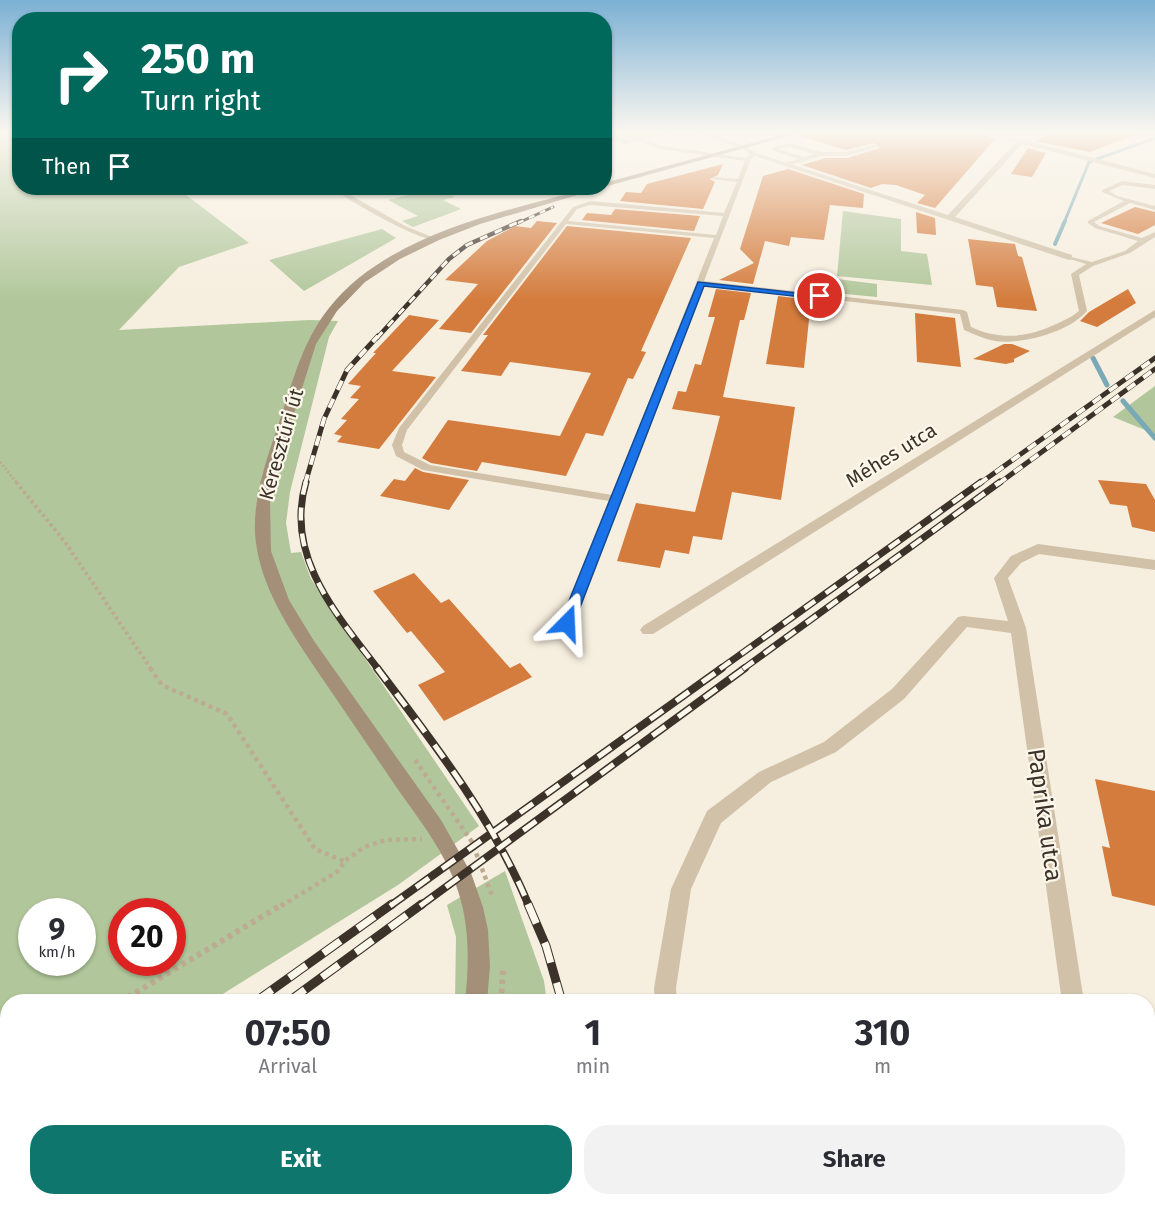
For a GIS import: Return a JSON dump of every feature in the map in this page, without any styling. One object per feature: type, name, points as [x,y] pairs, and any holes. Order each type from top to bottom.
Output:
[{"type":"main road","name":"Keresztúri út","points":[[477,994],[478,939],[472,905],[444,841],[291,620],[264,557],[261,532],[268,479],[303,367],[324,322],[340,301],[387,263],[434,239],[478,222],[572,195]]},
{"type":"street","points":[[857,187],[1070,256]]},
{"type":"street","points":[[950,218],[978,187]]},
{"type":"street","name":"Méhes utca","points":[[648,630],[1155,313]]},
{"type":"street","name":"Paprika utca","points":[[1072,994],[1018,628],[1001,578],[1008,564],[1023,554],[1038,549],[1062,550],[1155,565]]},
{"type":"street","points":[[665,994],[681,889],[714,817],[765,777],[830,747],[889,700],[963,621],[1018,628]]},
{"type":"lane","points":[[567,623],[739,187]]},
{"type":"lane","points":[[1112,187],[1104,191],[1155,208]]},
{"type":"lane","points":[[347,195],[404,227],[434,239]]},
{"type":"lane","points":[[1130,201],[1090,222],[1097,227],[1143,240]]},
{"type":"lane","points":[[616,499],[427,468],[399,454],[397,445],[402,430],[575,208],[591,203],[728,215]]},
{"type":"lane","points":[[564,222],[719,237]]},
{"type":"lane","points":[[701,283],[963,312],[967,327],[979,335],[1019,339],[1037,336],[1078,316],[1083,311],[1075,274],[1083,267],[1134,251],[1143,240],[1155,234]]},
{"type":"lane","points":[[1070,256],[1093,264]]},
{"type":"path","points":[[0,462],[65,542],[124,625],[162,685],[227,714],[315,849],[344,861]]},
{"type":"path","points":[[455,813],[480,860],[492,893]]},
{"type":"path","points":[[133,994],[337,872],[344,861],[383,839],[444,841]]},
{"type":"green space","points":[[0,187],[12,187],[12,195],[186,195],[249,243],[179,267],[119,330],[309,320],[338,321],[329,337],[290,492],[286,523],[291,553],[301,552],[311,579],[479,826],[398,885],[223,994],[0,994]]},
{"type":"green space","points":[[408,195],[451,195],[455,197],[443,200],[461,209],[413,227],[402,221],[418,216],[388,200]]},
{"type":"green space","points":[[843,211],[901,219],[901,251],[927,254],[932,285],[837,276]]},
{"type":"green space","points":[[382,229],[396,238],[304,291],[269,260]]},
{"type":"green space","points":[[837,279],[877,284],[877,297],[835,293]]},
{"type":"green space","points":[[1155,386],[1155,434],[1113,417]]},
{"type":"green space","points":[[505,871],[544,981],[546,994],[455,994],[456,937],[447,905]]},
{"type":"building","points":[[645,187],[713,187],[703,209],[620,201],[626,192],[641,193]]},
{"type":"building","points":[[759,187],[843,187],[864,194],[863,208],[830,205],[824,240],[791,237],[789,246],[765,241],[753,284],[719,280],[754,263],[740,249]]},
{"type":"building","points":[[902,187],[953,187],[935,208],[917,203],[925,195]]},
{"type":"building","points":[[1135,207],[1155,212],[1155,225],[1138,234],[1101,223]]},
{"type":"building","points":[[615,209],[700,216],[694,231],[582,220],[587,213],[611,215]]},
{"type":"building","points":[[916,212],[935,218],[936,235],[917,233]]},
{"type":"building","points":[[537,221],[557,223],[471,333],[439,329],[478,284],[445,280],[487,241],[515,226],[531,228]]},
{"type":"building","points":[[567,226],[691,238],[641,351],[646,352],[633,379],[628,378],[603,436],[586,433],[566,476],[482,462],[477,471],[431,463],[422,458],[448,420],[560,436],[591,373],[510,362],[501,376],[461,371],[488,335],[483,335]]},
{"type":"building","points":[[968,239],[1015,244],[1018,256],[1022,257],[1037,311],[997,307],[993,287],[976,285]]},
{"type":"building","points":[[716,289],[751,293],[744,320],[740,320],[723,397],[795,407],[781,500],[732,492],[722,540],[693,536],[689,554],[665,550],[660,568],[617,561],[636,503],[695,512],[720,416],[672,409],[678,391],[686,392],[695,364],[701,365],[715,317],[708,317]]},
{"type":"building","points":[[1128,289],[1136,303],[1097,327],[1080,321],[1089,312]]},
{"type":"building","points":[[778,296],[811,300],[804,368],[766,364]]},
{"type":"building","points":[[915,313],[955,318],[961,367],[917,362]]},
{"type":"building","points":[[409,315],[439,320],[392,371],[436,377],[379,449],[337,442],[342,436],[334,434],[347,420],[341,419],[359,399],[350,398],[361,386],[348,384],[376,353],[373,353]]},
{"type":"building","points":[[1004,344],[1012,344],[1030,351],[1014,359],[1014,362],[1006,364],[973,359]]},
{"type":"building","points":[[415,468],[423,472],[469,480],[449,510],[380,496],[394,479],[405,481]]},
{"type":"building","points":[[1098,480],[1146,484],[1155,500],[1155,532],[1132,527],[1127,506],[1110,504]]},
{"type":"building","points":[[414,573],[441,603],[449,599],[510,668],[520,663],[532,677],[444,721],[418,685],[445,672],[411,631],[407,633],[373,591]]},
{"type":"building","points":[[1095,779],[1155,791],[1155,906],[1112,896],[1102,846],[1110,848]]},
{"type":"waterway","points":[[1064,223],[1079,187]]},
{"type":"waterway","points":[[1055,244],[1065,221]]},
{"type":"waterway","points":[[1093,358],[1107,385]]},
{"type":"waterway","points":[[1123,401],[1155,438]]},
{"type":"railway","points":[[518,223],[553,207]]},
{"type":"railway","points":[[377,338],[449,259],[467,245],[521,221]]},
{"type":"railway","points":[[305,484],[324,419],[347,370],[378,336]]},
{"type":"railway","points":[[979,484],[1155,358]]},
{"type":"railway","points":[[998,484],[1155,369]]},
{"type":"railway","points":[[306,482],[301,509],[302,535],[308,559],[331,606],[378,669]]},
{"type":"railway","points":[[720,669],[981,482]]},
{"type":"railway","points":[[743,669],[1000,482]]},
{"type":"railway","points":[[377,668],[440,753],[492,833]]},
{"type":"railway","points":[[492,833],[722,668]]},
{"type":"railway","points":[[500,847],[745,668]]},
{"type":"railway","points":[[390,906],[492,833]]},
{"type":"railway","points":[[492,833],[500,847]]},
{"type":"railway","points":[[420,906],[500,847]]},
{"type":"railway","points":[[500,847],[529,906]]},
{"type":"railway","points":[[266,994],[392,904]]},
{"type":"railway","points":[[299,994],[422,904]]},
{"type":"railway","points":[[528,904],[546,946],[560,994]]},
{"type":"route","points":[[567,623],[701,283],[820,296]]}]
